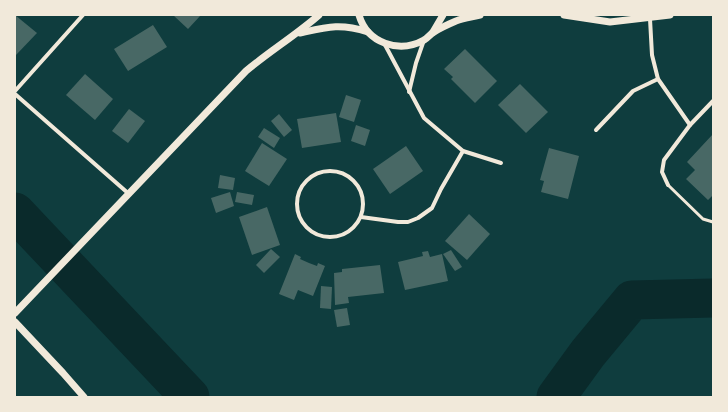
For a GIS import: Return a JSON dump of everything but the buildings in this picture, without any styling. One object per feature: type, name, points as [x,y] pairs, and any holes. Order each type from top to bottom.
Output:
[{"type":"street","points":[[15,91],[83,15]]},
{"type":"street","points":[[15,313],[246,71],[272,50],[298,33],[319,15]]},
{"type":"street","points":[[359,15],[361,22],[368,32]]},
{"type":"street","points":[[433,32],[442,15]]},
{"type":"street","points":[[298,33],[337,26],[353,27],[368,32],[384,43],[404,47],[424,40],[433,32],[456,21],[480,15]]},
{"type":"street","points":[[564,15],[610,22],[670,15]]},
{"type":"street","points":[[649,17],[652,55],[658,79],[690,125]]},
{"type":"street","points":[[409,93],[416,63],[424,40]]},
{"type":"street","points":[[384,43],[409,93],[424,118],[464,151],[501,163]]},
{"type":"street","points":[[596,130],[633,91],[658,79]]},
{"type":"street","points":[[15,94],[129,195]]},
{"type":"street","points":[[668,185],[662,172],[664,160],[690,125],[713,101]]},
{"type":"street","points":[[361,217],[398,222],[408,222],[418,218],[432,208],[441,189],[464,151]]},
{"type":"street","points":[[335,171],[349,177],[359,188],[363,202],[361,217],[353,229],[340,236],[325,238],[311,232],[301,221],[296,207],[298,192],[307,180],[320,172],[335,171]]},
{"type":"street","points":[[15,322],[64,373],[84,397]]},
{"type":"lane","points":[[668,185],[703,218],[713,222]]},
{"type":"waterway","points":[[15,212],[190,397]]},
{"type":"waterway","points":[[556,397],[588,353],[632,300],[713,298]]}]
